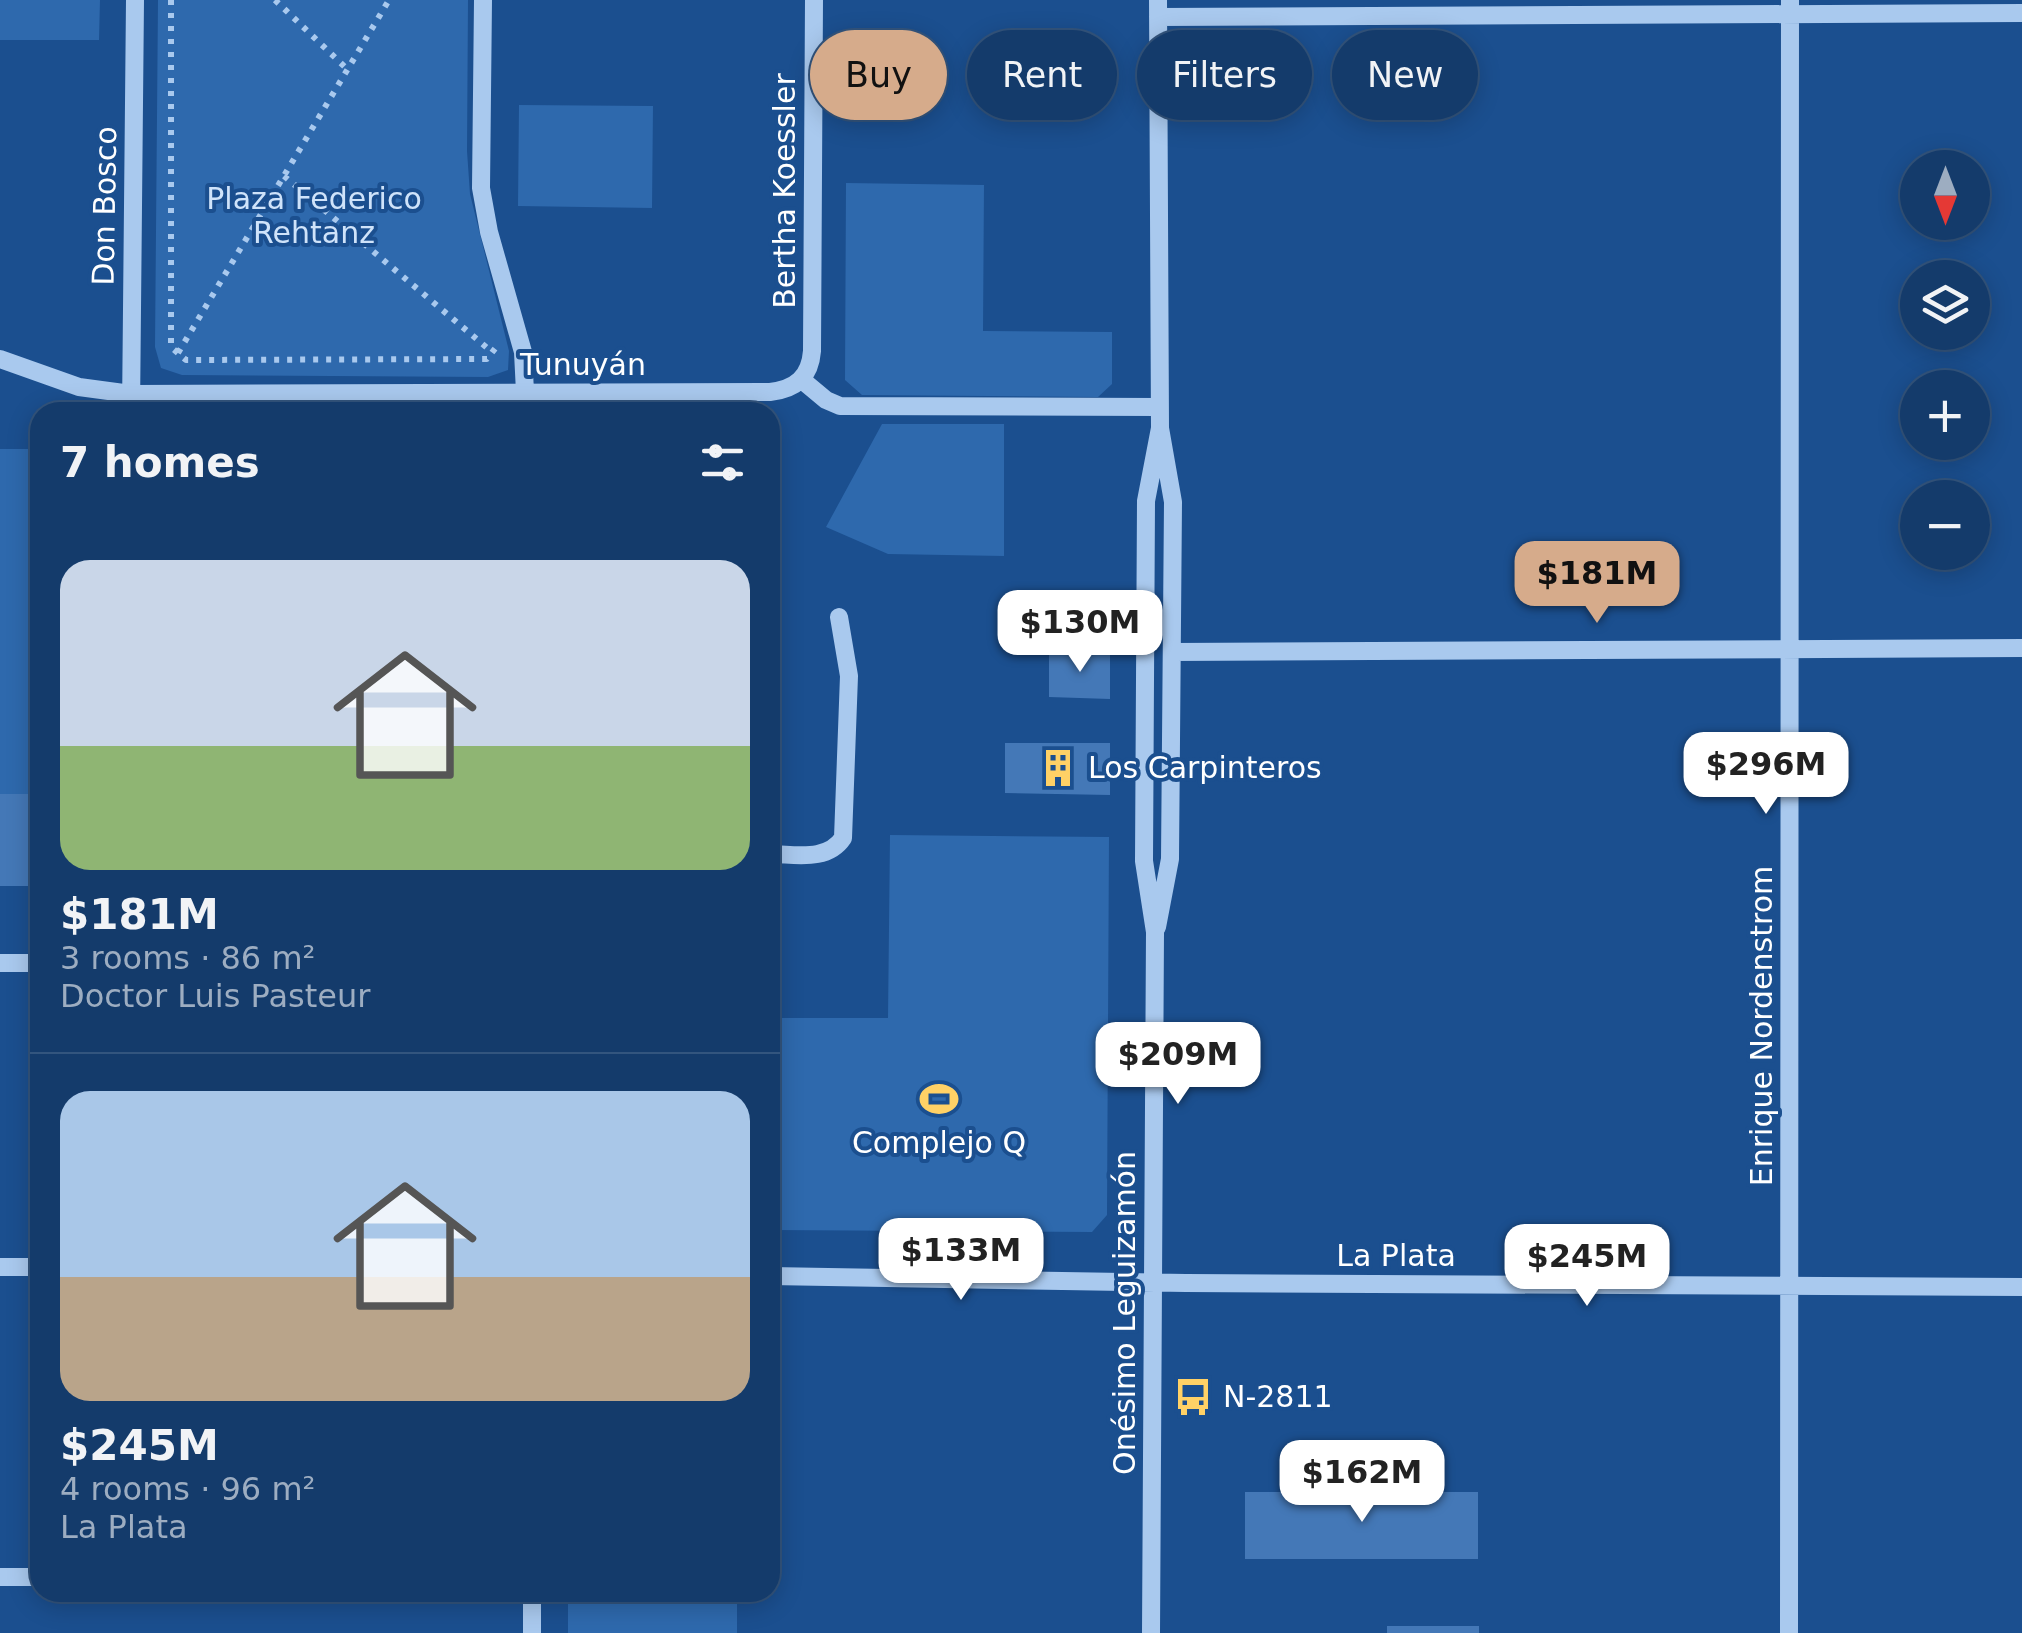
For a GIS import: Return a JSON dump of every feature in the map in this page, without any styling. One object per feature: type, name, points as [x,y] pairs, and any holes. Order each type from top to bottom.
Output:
[{"type":"street","name":"Don Bosco","points":[[131,402],[135,0]]},
{"type":"street","points":[[482,0],[481,188],[489,232],[518,330],[526,402]]},
{"type":"street","name":"Bertha Koessler","points":[[802,380],[808,372],[812,351],[814,0]]},
{"type":"street","points":[[1158,9],[1790,7],[2022,14]]},
{"type":"street","name":"Enrique Nordenstrom","points":[[1789,1633],[1790,7]]},
{"type":"street","name":"Onésimo Leguizamón","points":[[1155,932],[1170,860],[1173,486],[1159,407],[1158,9]]},
{"type":"street","name":"Tunuyán","points":[[0,359],[128,402]]},
{"type":"street","name":"Tunuyán","points":[[167,402],[526,392],[770,392],[782,391],[802,380]]},
{"type":"street","points":[[802,380],[826,400],[848,407],[1159,407]]},
{"type":"street","name":"Onésimo Leguizamón","points":[[1150,1633],[1155,932],[1144,861],[1146,522],[1160,428]]},
{"type":"street","points":[[780,854],[824,854],[838,845],[846,824],[848,676],[839,618]]},
{"type":"street","points":[[1172,652],[2022,648]]},
{"type":"street","points":[[0,963],[30,963]]},
{"type":"street","points":[[0,1267],[30,1267]]},
{"type":"street","name":"La Plata","points":[[780,1276],[2022,1287]]},
{"type":"street","points":[[0,1577],[30,1578]]},
{"type":"street","points":[[532,1602],[532,1633]]},
{"type":"path","points":[[171,0],[171,346],[186,360],[487,359],[495,349],[284,176]]},
{"type":"path","points":[[275,0],[348,70]]},
{"type":"path","points":[[178,353],[389,0]]},
{"type":"green space","points":[[0,0],[100,0],[99,40],[0,40]]},
{"type":"green space","name":"Plaza Federico Rehtanz","points":[[158,0],[468,0],[470,194],[509,351],[508,370],[488,377],[182,375],[161,368],[155,347]]},
{"type":"green space","points":[[519,105],[653,106],[652,208],[518,206]]},
{"type":"green space","points":[[846,183],[984,185],[983,331],[1112,332],[1112,384],[1098,397],[862,395],[845,380]]},
{"type":"green space","points":[[882,424],[1004,424],[1004,556],[888,554],[826,527]]},
{"type":"green space","points":[[0,449],[30,449],[30,794],[0,794]]},
{"type":"green space","name":"Complejo Q","points":[[890,835],[1109,837],[1107,1215],[1092,1232],[780,1230],[780,1018],[888,1018]]},
{"type":"green space","points":[[568,1602],[737,1602],[737,1633],[568,1633]]},
{"type":"building","points":[[1049,652],[1110,653],[1110,699],[1049,697]]},
{"type":"building","name":"Los Carpinteros","points":[[1005,743],[1110,743],[1110,795],[1005,793]]},
{"type":"building","points":[[0,794],[30,794],[30,886],[0,886]]},
{"type":"building","points":[[1245,1492],[1478,1492],[1478,1559],[1245,1559]]},
{"type":"building","points":[[1387,1626],[1479,1626],[1479,1633],[1387,1633]]},
{"type":"place","name":"Los Carpinteros","points":[[1058,768]]},
{"type":"place","name":"Complejo Q","points":[[939,1099]]},
{"type":"place","name":"N-2811","points":[[1193,1397]]}]
